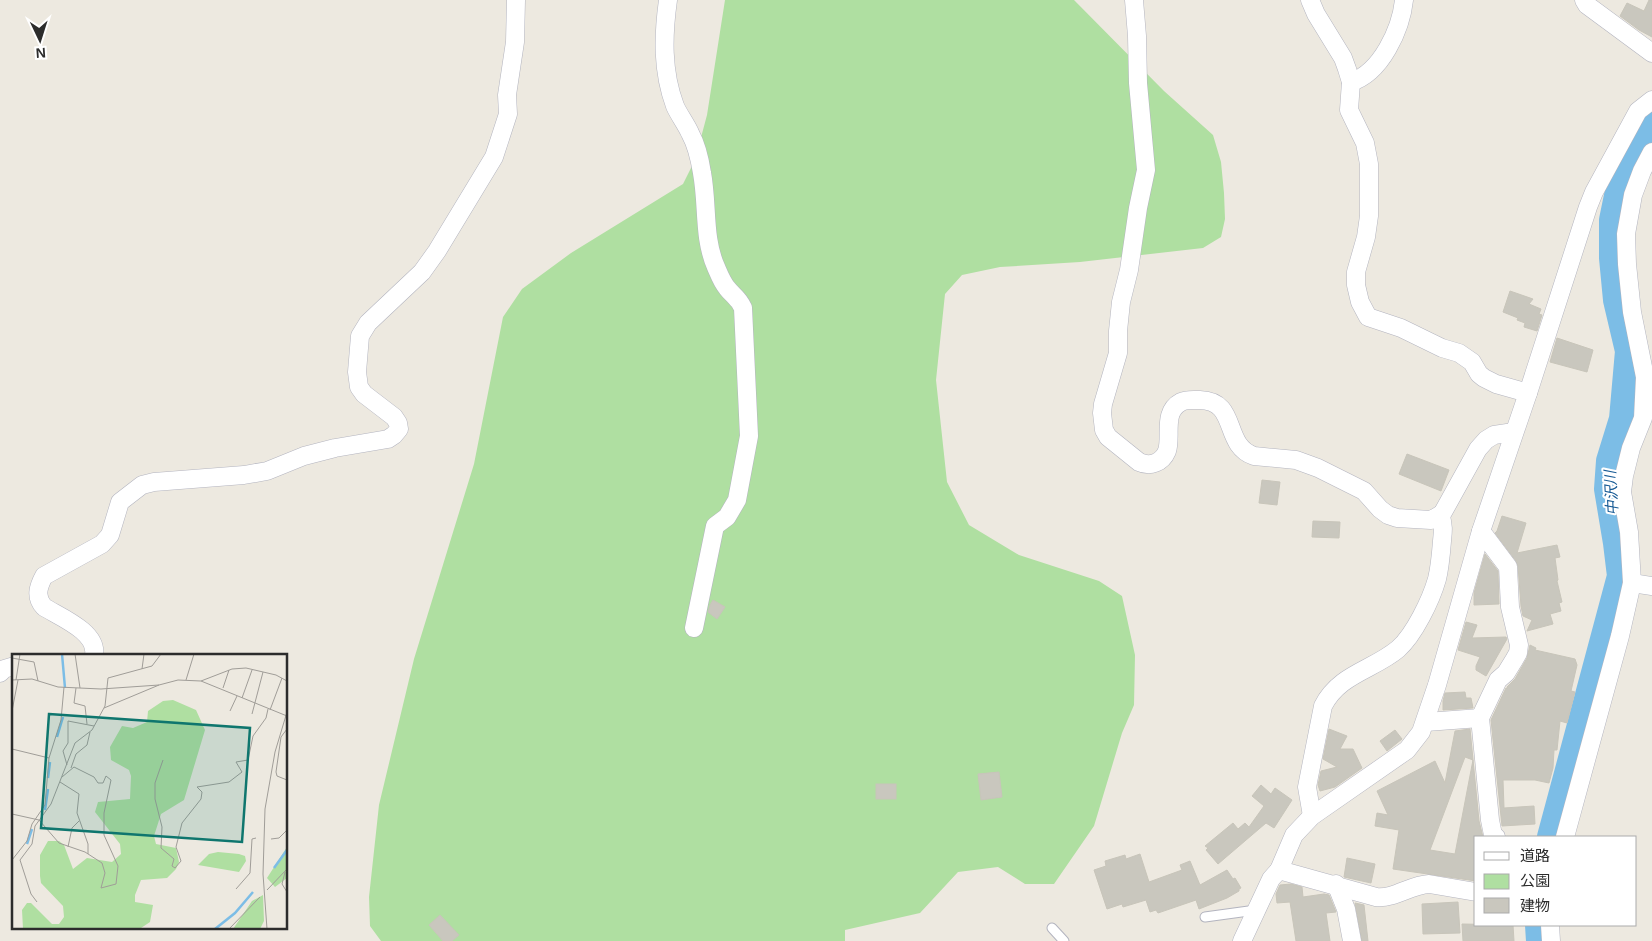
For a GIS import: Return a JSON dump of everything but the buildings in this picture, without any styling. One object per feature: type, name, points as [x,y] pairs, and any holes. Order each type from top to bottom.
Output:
[{"type":"street","points":[[94,654],[93,643],[84,631],[44,607],[40,602],[38,594],[44,576],[102,544],[110,535],[117,509],[125,497],[142,485],[154,482],[244,476],[266,471],[304,456],[335,448],[388,439],[398,429],[398,423],[394,417],[364,394],[359,387],[357,372],[360,336],[368,323],[422,272],[494,157],[508,114],[507,95],[515,42],[516,0]]},
{"type":"street","points":[[668,0],[664,28],[667,78],[676,106],[692,135],[702,172],[708,243],[716,267],[727,288],[739,299],[743,308],[748,398],[749,436],[737,500],[727,517],[715,526],[694,628]]},
{"type":"street","points":[[1134,0],[1138,83],[1146,164],[1129,270],[1121,302],[1118,353],[1103,404],[1102,422],[1108,437],[1139,462],[1152,464],[1163,458],[1167,451],[1168,427],[1175,407],[1185,401],[1206,400],[1214,402],[1221,406],[1235,438],[1247,453],[1254,456],[1296,460],[1318,468],[1364,491],[1388,515],[1396,518],[1431,520],[1440,515],[1478,449],[1486,440],[1494,435],[1514,432]]},
{"type":"street","points":[[1310,0],[1316,14],[1343,58],[1351,82],[1349,110],[1365,143],[1369,164],[1369,216],[1366,237],[1356,272],[1356,285],[1360,302],[1368,316],[1459,353],[1472,362],[1479,374],[1484,378],[1496,384],[1528,393]]},
{"type":"street","points":[[1351,82],[1359,80],[1376,66],[1401,21],[1404,0]]},
{"type":"street","points":[[1584,0],[1587,5],[1652,53]]},
{"type":"street","points":[[1242,941],[1271,879],[1279,870],[1294,835],[1312,816],[1407,750],[1426,722],[1481,531],[1594,192],[1638,111],[1652,100]]},
{"type":"street","points":[[1565,836],[1620,636],[1632,583],[1629,532],[1622,492],[1631,448],[1643,418],[1646,377],[1632,312],[1626,234],[1633,195],[1652,152]]},
{"type":"street","points":[[1312,816],[1307,786],[1323,706],[1327,697],[1342,682],[1387,658],[1400,648],[1412,632],[1437,579],[1444,526],[1440,515]]},
{"type":"street","points":[[1481,531],[1508,567],[1509,602],[1519,645],[1518,653],[1506,673],[1498,680],[1480,718],[1490,820],[1494,836]]},
{"type":"street","points":[[1632,583],[1652,586]]},
{"type":"street","points":[[0,674],[4,669],[12,667]]},
{"type":"street","points":[[1426,722],[1480,718]]},
{"type":"street","points":[[1279,870],[1383,897],[1422,884],[1474,892]]},
{"type":"street","points":[[1336,884],[1346,909],[1352,941]]},
{"type":"street","points":[[1550,926],[1551,941]]},
{"type":"lane","points":[[1205,917],[1256,910]]},
{"type":"lane","points":[[1052,928],[1064,941]]},
{"type":"green space","points":[[725,0],[1074,0],[1164,91],[1213,135],[1221,162],[1225,219],[1221,237],[1203,248],[1080,262],[1000,267],[962,275],[945,294],[936,380],[947,482],[969,525],[1019,555],[1099,581],[1122,596],[1135,655],[1134,705],[1122,733],[1094,826],[1054,884],[1025,884],[998,867],[958,872],[920,913],[845,930],[845,941],[381,941],[370,926],[369,897],[379,805],[414,659],[474,464],[503,317],[522,289],[571,253],[683,184],[695,160],[707,115]]},
{"type":"waterway","name":"中沢川","points":[[1551,836],[1621,576],[1608,489],[1610,461],[1623,419],[1629,351],[1617,300],[1613,258],[1613,220],[1621,181],[1652,120]]},
{"type":"waterway","name":"中沢川","points":[[1539,926],[1540,941]]}]
